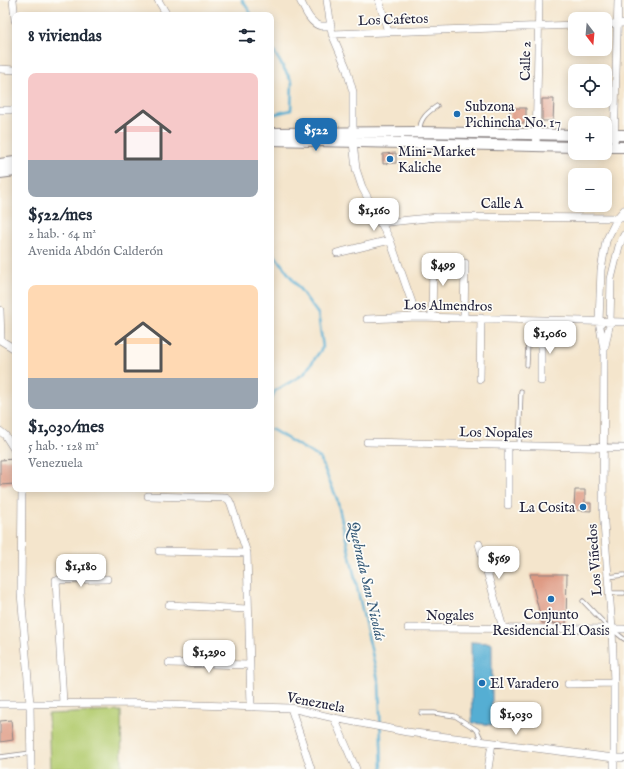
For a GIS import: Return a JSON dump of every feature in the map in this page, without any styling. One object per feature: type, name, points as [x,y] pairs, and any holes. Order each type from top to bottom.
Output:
[{"type":"main road","points":[[275,136],[353,132],[568,135]]},
{"type":"main road","points":[[275,136],[352,142],[568,147]]},
{"type":"main road","points":[[0,164],[12,162]]},
{"type":"main road","points":[[0,173],[12,171]]},
{"type":"street","points":[[13,0],[14,12]]},
{"type":"street","points":[[158,0],[165,12]]},
{"type":"street","points":[[300,0],[309,17],[317,24],[320,26],[331,26]]},
{"type":"street","points":[[328,0],[332,34],[346,67],[353,92],[352,142],[356,169],[362,187],[390,240],[417,317]]},
{"type":"street","points":[[379,0],[388,32]]},
{"type":"street","name":"Calle 2","points":[[536,147],[539,0]]},
{"type":"street","points":[[614,147],[620,23],[618,0]]},
{"type":"street","name":"Los Cafetos","points":[[332,34],[568,25]]},
{"type":"street","points":[[0,69],[12,70]]},
{"type":"street","points":[[0,110],[12,110]]},
{"type":"street","name":"Los Viñedos","points":[[614,769],[614,683],[612,629],[603,510],[604,350],[599,321],[601,270],[606,241],[621,218],[624,210]]},
{"type":"street","name":"Calle A","points":[[380,223],[437,217],[621,218]]},
{"type":"street","name":"Los Viñedos","points":[[604,350],[610,322],[611,279],[619,246],[624,235]]},
{"type":"street","points":[[337,252],[390,240]]},
{"type":"street","points":[[464,318],[466,263]]},
{"type":"street","points":[[432,317],[433,264]]},
{"type":"street","points":[[0,310],[0,340],[12,347]]},
{"type":"street","name":"Los Almendros","points":[[367,319],[432,317],[624,322]]},
{"type":"street","points":[[480,379],[481,318]]},
{"type":"street","points":[[541,320],[541,381]]},
{"type":"street","points":[[0,431],[5,435],[12,446]]},
{"type":"street","name":"Los Nopales","points":[[367,442],[624,448]]},
{"type":"street","points":[[508,446],[508,505]]},
{"type":"street","points":[[22,492],[21,593],[30,704],[31,769]]},
{"type":"street","points":[[148,496],[226,498],[229,500],[247,553],[247,609],[251,707]]},
{"type":"street","points":[[479,544],[503,628]]},
{"type":"street","points":[[159,552],[247,553]]},
{"type":"street","points":[[62,703],[56,580],[107,579]]},
{"type":"street","points":[[169,605],[247,609]]},
{"type":"street","name":"Nogales","points":[[408,628],[624,629]]},
{"type":"street","points":[[169,663],[250,665]]},
{"type":"street","points":[[568,684],[614,683]]},
{"type":"street","name":"Venezuela","points":[[0,704],[131,703],[291,708],[369,726],[407,732],[624,758]]},
{"type":"street","points":[[291,708],[311,769]]},
{"type":"street","points":[[334,718],[356,769]]},
{"type":"street","points":[[488,769],[492,743]]},
{"type":"lane","points":[[420,132],[422,118],[437,106]]},
{"type":"lane","points":[[527,365],[529,319]]},
{"type":"lane","points":[[519,446],[521,391]]},
{"type":"lane","points":[[608,576],[624,575]]},
{"type":"lane","points":[[609,594],[624,593]]},
{"type":"lane","points":[[583,601],[604,623],[624,639]]},
{"type":"lane","points":[[421,713],[455,716],[477,730],[482,741]]},
{"type":"lane","points":[[0,757],[31,753]]},
{"type":"green space","points":[[121,711],[122,769],[50,769],[48,714]]},
{"type":"water","name":"El Varadero","points":[[471,642],[492,643],[492,725],[472,723]]},
{"type":"building","points":[[542,99],[554,99],[553,121],[542,121]]},
{"type":"building","points":[[510,108],[526,108],[526,123],[510,123]]},
{"type":"building","name":"Mini-Market Kaliche","points":[[396,153],[396,163],[383,164],[383,154]]},
{"type":"building","points":[[12,459],[12,484],[0,485],[0,460]]},
{"type":"building","points":[[575,490],[585,490],[585,503],[591,503],[591,511],[574,510]]},
{"type":"building","name":"Conjunto Residencial El Oasis","points":[[530,574],[567,574],[566,624],[542,623]]},
{"type":"building","points":[[11,720],[13,740],[0,742],[0,721]]},
{"type":"waterway","name":"Quebrada San Nicolás","points":[[242,0],[250,12]]},
{"type":"waterway","name":"Quebrada San Nicolás","points":[[274,52],[292,82],[291,110],[274,114]]},
{"type":"waterway","name":"Quebrada San Nicolás","points":[[274,254],[318,314],[323,347],[304,374],[275,391],[274,393]]},
{"type":"waterway","name":"Quebrada San Nicolás","points":[[274,431],[320,458],[337,499],[379,684],[382,769]]},
{"type":"place","name":"Subzona Pichincha No. 17","points":[[457,114]]},
{"type":"place","name":"Mini-Market Kaliche","points":[[390,159]]},
{"type":"place","name":"La Cosita","points":[[583,507]]},
{"type":"place","name":"Conjunto Residencial El Oasis","points":[[551,599]]},
{"type":"place","name":"El Varadero","points":[[482,683]]}]
